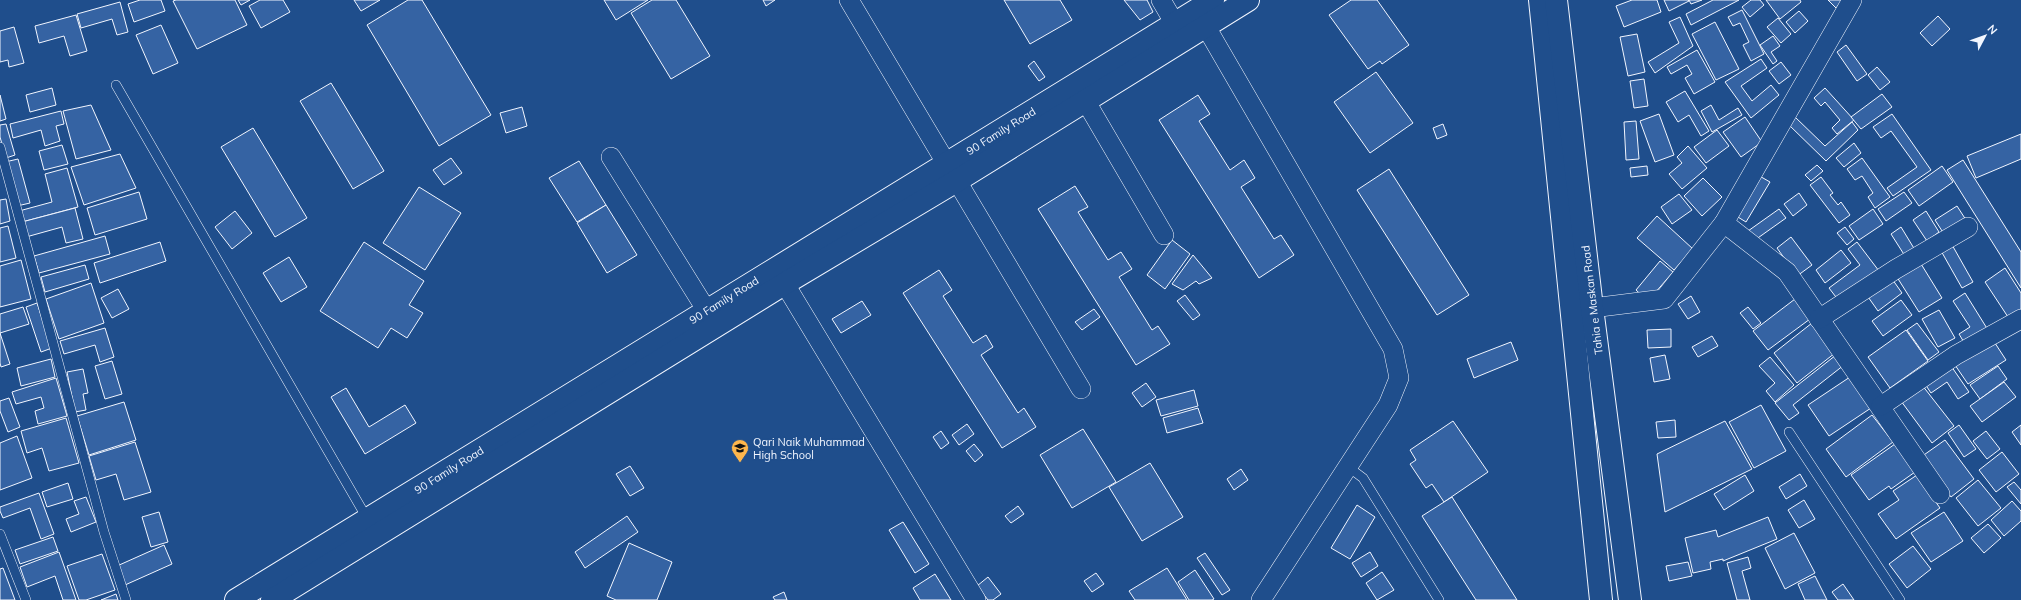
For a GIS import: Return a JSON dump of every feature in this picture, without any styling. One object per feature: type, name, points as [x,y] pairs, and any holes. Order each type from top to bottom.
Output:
[{"type":"street","points":[[849,0],[953,172],[1081,389]]},
{"type":"street","points":[[1161,0],[1175,24]]},
{"type":"street","name":"90 Family Road","points":[[953,172],[1175,24],[1205,12],[1248,0]]},
{"type":"street","name":"Tahia e Maskan Road","points":[[1540,0],[1601,600]]},
{"type":"street","name":"Tahia e Maskan Road","points":[[1556,0],[1592,308],[1630,600]]},
{"type":"street","points":[[1592,308],[1664,299],[1724,224],[1852,0]]},
{"type":"street","points":[[1205,12],[1393,349],[1398,378],[1388,405],[1261,600]]},
{"type":"street","name":"90 Family Road","points":[[236,600],[373,527],[780,276],[953,172],[1085,100],[1205,12]]},
{"type":"street","points":[[1085,100],[1164,234]]},
{"type":"street","points":[[611,157],[707,311]]},
{"type":"street","points":[[1724,224],[1786,272],[1881,406],[1940,494]]},
{"type":"street","points":[[1819,319],[1896,269],[1968,227]]},
{"type":"street","points":[[780,276],[976,600]]},
{"type":"street","name":"90 Family Road","points":[[272,600],[373,527],[707,311],[780,276]]},
{"type":"street","points":[[1881,406],[1956,355],[2021,319]]},
{"type":"lane","points":[[116,85],[373,527]]},
{"type":"lane","points":[[0,147],[104,532],[126,600]]},
{"type":"lane","points":[[1789,432],[1900,600]]},
{"type":"lane","points":[[1347,466],[1363,478],[1440,600]]},
{"type":"lane","points":[[0,534],[26,600]]},
{"type":"building","points":[[140,0],[161,0],[165,11],[134,22],[128,4]]},
{"type":"building","points":[[235,0],[247,25],[197,49],[173,1]]},
{"type":"building","points":[[238,0],[250,0],[241,5]]},
{"type":"building","points":[[260,0],[283,0],[290,12],[261,28],[249,6]]},
{"type":"building","points":[[354,0],[380,0],[361,11]]},
{"type":"building","points":[[408,0],[422,0],[491,115],[439,146],[367,25]]},
{"type":"building","points":[[604,0],[648,0],[616,20]]},
{"type":"building","points":[[652,0],[676,0],[710,56],[671,79],[631,13]]},
{"type":"building","points":[[763,0],[775,0],[766,6]]},
{"type":"building","points":[[1004,0],[1060,0],[1072,20],[1030,44]]},
{"type":"building","points":[[1124,0],[1147,0],[1153,12],[1140,20]]},
{"type":"building","points":[[1351,0],[1377,0],[1409,45],[1382,64],[1380,61],[1368,69],[1329,15]]},
{"type":"building","points":[[1632,0],[1657,0],[1661,12],[1624,27],[1616,6]]},
{"type":"building","points":[[1664,0],[1688,0],[1689,1],[1669,11]]},
{"type":"building","points":[[1689,0],[1702,0],[1691,4]]},
{"type":"building","points":[[1713,0],[1739,0],[1691,25],[1686,14]]},
{"type":"building","points":[[1751,0],[1760,0],[1764,5],[1750,17],[1742,7]]},
{"type":"building","points":[[1766,0],[1800,0],[1801,2],[1780,19]]},
{"type":"building","points":[[1828,0],[1843,0],[1836,8]]},
{"type":"building","points":[[120,2],[128,32],[117,35],[112,19],[81,28],[77,14]]},
{"type":"building","points":[[1742,10],[1764,54],[1751,61],[1743,45],[1749,42],[1740,23],[1733,26],[1728,17]]},
{"type":"building","points":[[1799,11],[1808,21],[1795,33],[1786,22]]},
{"type":"building","points":[[76,15],[87,51],[70,56],[64,36],[39,43],[35,26]]},
{"type":"building","points":[[1938,16],[1950,29],[1932,46],[1920,33]]},
{"type":"building","points":[[1680,17],[1693,46],[1655,73],[1648,62],[1679,43],[1669,22]]},
{"type":"building","points":[[1778,18],[1791,34],[1781,43],[1767,27]]},
{"type":"building","points":[[1715,22],[1739,69],[1716,80],[1692,34]]},
{"type":"building","points":[[161,25],[178,63],[153,74],[136,35]]},
{"type":"building","points":[[14,27],[24,63],[9,67],[8,60],[0,62],[0,31]]},
{"type":"building","points":[[1637,34],[1645,72],[1628,76],[1620,37]]},
{"type":"building","points":[[1773,36],[1780,46],[1771,52],[1777,61],[1773,64],[1760,45]]},
{"type":"building","points":[[1846,45],[1867,74],[1857,81],[1837,52]]},
{"type":"building","points":[[1697,50],[1715,82],[1694,94],[1685,78],[1692,74],[1687,65],[1671,74],[1667,67]]},
{"type":"building","points":[[1761,59],[1767,68],[1741,86],[1752,101],[1771,85],[1779,95],[1751,118],[1725,82]]},
{"type":"building","points":[[1034,61],[1045,77],[1039,81],[1028,66]]},
{"type":"building","points":[[1781,62],[1791,75],[1779,84],[1769,71]]},
{"type":"building","points":[[1877,67],[1890,82],[1880,90],[1868,75]]},
{"type":"building","points":[[1376,72],[1413,123],[1370,153],[1334,102]]},
{"type":"building","points":[[1644,79],[1648,106],[1634,108],[1630,81]]},
{"type":"building","points":[[331,83],[384,171],[353,189],[300,101]]},
{"type":"building","points":[[52,88],[56,105],[30,112],[26,95]]},
{"type":"building","points":[[1825,88],[1854,120],[1837,134],[1832,128],[1840,120],[1825,102],[1821,106],[1814,98]]},
{"type":"building","points":[[1685,91],[1709,131],[1701,136],[1689,115],[1678,122],[1666,102]]},
{"type":"building","points":[[1882,94],[1892,107],[1861,129],[1851,117]]},
{"type":"building","points":[[0,95],[6,119],[0,121]]},
{"type":"building","points":[[1198,95],[1210,114],[1199,121],[1230,170],[1244,160],[1255,178],[1241,187],[1274,239],[1281,235],[1294,255],[1259,278],[1159,120]]},
{"type":"building","points":[[91,105],[111,150],[76,159],[63,111]]},
{"type":"building","points":[[1711,105],[1719,120],[1738,108],[1742,115],[1712,132],[1701,111]]},
{"type":"building","points":[[522,107],[527,126],[506,133],[500,113]]},
{"type":"building","points":[[61,111],[64,124],[56,126],[60,141],[45,146],[41,130],[13,138],[10,124]]},
{"type":"building","points":[[1659,114],[1674,155],[1655,162],[1640,121]]},
{"type":"building","points":[[1892,114],[1931,170],[1893,196],[1887,188],[1917,167],[1891,131],[1881,138],[1873,127]]},
{"type":"building","points":[[1745,117],[1762,142],[1741,157],[1723,132]]},
{"type":"building","points":[[1795,117],[1825,146],[1852,122],[1858,130],[1826,161],[1788,124]]},
{"type":"building","points":[[1636,121],[1639,159],[1626,160],[1624,122]]},
{"type":"building","points":[[6,124],[15,155],[6,158],[0,137],[0,125]]},
{"type":"building","points":[[1443,124],[1447,135],[1437,139],[1433,128]]},
{"type":"building","points":[[253,128],[307,218],[275,237],[221,147]]},
{"type":"building","points":[[1717,130],[1729,146],[1706,163],[1694,147]]},
{"type":"building","points":[[2021,134],[2021,159],[1976,178],[1967,156]]},
{"type":"building","points":[[1854,143],[1861,153],[1844,167],[1836,158]]},
{"type":"building","points":[[62,145],[68,164],[44,170],[39,151]]},
{"type":"building","points":[[1688,146],[1707,168],[1682,189],[1669,174],[1682,163],[1677,157]]},
{"type":"building","points":[[120,154],[136,188],[84,205],[71,167]]},
{"type":"building","points":[[451,158],[462,173],[444,185],[433,170]]},
{"type":"building","points":[[1862,158],[1890,197],[1875,208],[1868,197],[1873,193],[1862,176],[1855,180],[1847,169]]},
{"type":"building","points":[[18,159],[30,203],[17,206],[5,162]]},
{"type":"building","points":[[1963,160],[2021,252],[2021,288],[1947,170]]},
{"type":"building","points":[[579,161],[606,205],[577,222],[549,178]]},
{"type":"building","points":[[1817,165],[1823,171],[1811,181],[1805,175]]},
{"type":"building","points":[[1647,166],[1648,175],[1631,177],[1630,168]]},
{"type":"building","points":[[1942,166],[1953,182],[1919,206],[1908,190]]},
{"type":"building","points":[[67,168],[78,207],[22,222],[19,211],[52,202],[45,174]]},
{"type":"building","points":[[1389,169],[1469,295],[1437,315],[1357,190]]},
{"type":"building","points":[[1756,174],[1770,182],[1746,222],[1733,214]]},
{"type":"building","points":[[1821,177],[1833,193],[1830,195],[1838,205],[1841,202],[1850,215],[1839,223],[1810,185]]},
{"type":"building","points":[[1703,178],[1722,197],[1702,216],[1684,196]]},
{"type":"building","points":[[1075,186],[1088,207],[1078,212],[1108,260],[1121,252],[1132,269],[1119,277],[1152,330],[1158,326],[1170,344],[1136,365],[1038,209]]},
{"type":"building","points":[[419,187],[461,213],[425,270],[383,243]]},
{"type":"building","points":[[139,192],[147,219],[95,235],[87,208]]},
{"type":"building","points":[[1904,192],[1912,203],[1886,221],[1878,209]]},
{"type":"building","points":[[1799,193],[1807,205],[1793,216],[1784,204]]},
{"type":"building","points":[[1679,194],[1692,210],[1672,224],[1661,207]]},
{"type":"building","points":[[6,199],[10,221],[0,224],[0,200]]},
{"type":"building","points":[[606,205],[637,255],[607,273],[577,223]]},
{"type":"building","points":[[1957,206],[1966,220],[1944,234],[1935,220]]},
{"type":"building","points":[[75,208],[83,239],[66,243],[62,227],[26,237],[22,222]]},
{"type":"building","points":[[1779,209],[1786,218],[1755,240],[1748,231]]},
{"type":"building","points":[[1873,209],[1883,224],[1859,240],[1849,226]]},
{"type":"building","points":[[235,211],[252,233],[232,249],[215,227]]},
{"type":"building","points":[[1926,211],[1939,232],[1927,241],[1913,220]]},
{"type":"building","points":[[1657,216],[1693,249],[1674,270],[1637,238]]},
{"type":"building","points":[[8,226],[16,258],[0,262],[0,228]]},
{"type":"building","points":[[1845,227],[1854,239],[1847,245],[1837,233]]},
{"type":"building","points":[[1901,227],[1915,250],[1905,256],[1891,234]]},
{"type":"building","points":[[105,236],[110,254],[39,273],[34,256]]},
{"type":"building","points":[[1791,237],[1812,265],[1797,276],[1777,248]]},
{"type":"building","points":[[1172,240],[1190,254],[1165,289],[1147,275]]},
{"type":"building","points":[[160,242],[166,261],[100,283],[94,263]]},
{"type":"building","points":[[364,242],[424,281],[409,305],[423,313],[407,338],[391,328],[378,348],[320,311]]},
{"type":"building","points":[[1857,242],[1879,271],[1839,301],[1829,288],[1860,265],[1848,249]]},
{"type":"building","points":[[1951,243],[1973,282],[1962,288],[1940,249]]},
{"type":"building","points":[[1841,250],[1851,263],[1825,283],[1816,270]]},
{"type":"building","points":[[1193,255],[1212,278],[1199,284],[1196,281],[1183,290],[1172,284]]},
{"type":"building","points":[[289,257],[307,287],[281,302],[263,273]]},
{"type":"building","points":[[1918,259],[1942,298],[1919,312],[1895,274]]},
{"type":"building","points":[[21,260],[31,299],[0,307],[0,266]]},
{"type":"building","points":[[1660,261],[1673,272],[1648,301],[1636,290]]},
{"type":"building","points":[[85,265],[89,279],[45,292],[41,277]]},
{"type":"building","points":[[2005,268],[2021,293],[2021,309],[2008,317],[1985,282]]},
{"type":"building","points":[[939,270],[952,290],[943,296],[973,343],[986,335],[993,347],[981,355],[1018,413],[1024,408],[1036,427],[1002,448],[903,293]]},
{"type":"building","points":[[1890,276],[1902,293],[1878,311],[1866,294]]},
{"type":"building","points":[[91,283],[104,323],[59,339],[46,299]]},
{"type":"building","points":[[118,289],[129,309],[112,318],[101,298]]},
{"type":"building","points":[[1965,293],[1988,330],[1965,344],[1959,334],[1970,327],[1953,301]]},
{"type":"building","points":[[1185,295],[1200,315],[1193,320],[1177,301]]},
{"type":"building","points":[[1691,296],[1700,312],[1688,319],[1678,304]]},
{"type":"building","points":[[1795,299],[1810,319],[1768,350],[1753,331]]},
{"type":"building","points":[[1901,300],[1912,315],[1883,336],[1872,321]]},
{"type":"building","points":[[862,301],[871,315],[841,333],[832,319]]},
{"type":"building","points":[[37,303],[52,348],[41,352],[26,307]]},
{"type":"building","points":[[23,307],[29,324],[0,333],[0,314]]},
{"type":"building","points":[[1748,307],[1761,323],[1753,329],[1740,313]]},
{"type":"building","points":[[1094,309],[1100,317],[1082,330],[1075,322]]},
{"type":"building","points":[[1939,310],[1955,338],[1938,347],[1922,319]]},
{"type":"building","points":[[1812,323],[1835,353],[1797,383],[1774,353]]},
{"type":"building","points":[[1917,323],[1939,352],[1928,360],[1907,330]]},
{"type":"building","points":[[105,328],[114,357],[100,362],[95,345],[64,354],[60,341]]},
{"type":"building","points":[[1671,329],[1671,347],[1648,348],[1647,330]]},
{"type":"building","points":[[1906,330],[1928,361],[1890,388],[1868,357]]},
{"type":"building","points":[[0,333],[10,364],[1,367],[0,363]]},
{"type":"building","points":[[1712,336],[1718,346],[1698,357],[1692,347]]},
{"type":"building","points":[[1993,340],[2006,360],[1968,384],[1955,365]]},
{"type":"building","points":[[1511,342],[1518,360],[1474,378],[1467,359]]},
{"type":"building","points":[[1665,355],[1670,379],[1654,382],[1650,358]]},
{"type":"building","points":[[1836,355],[1844,365],[1793,405],[1799,413],[1789,420],[1775,403]]},
{"type":"building","points":[[1770,357],[1794,385],[1775,402],[1766,391],[1775,383],[1759,366]]},
{"type":"building","points":[[51,359],[55,377],[21,386],[17,368]]},
{"type":"building","points":[[112,361],[122,394],[105,399],[95,366]]},
{"type":"building","points":[[1949,363],[1969,392],[1958,399],[1947,382],[1931,393],[1923,381]]},
{"type":"building","points":[[1998,366],[2007,379],[1980,399],[1970,385]]},
{"type":"building","points":[[83,369],[88,393],[83,394],[86,410],[75,412],[67,372]]},
{"type":"building","points":[[1850,377],[1871,408],[1829,436],[1808,405]]},
{"type":"building","points":[[56,378],[67,416],[38,424],[35,411],[44,408],[41,397],[16,404],[12,392]]},
{"type":"building","points":[[2004,382],[2016,397],[1982,422],[1970,406]]},
{"type":"building","points":[[1146,383],[1156,397],[1142,407],[1132,393]]},
{"type":"building","points":[[1922,385],[1954,426],[1932,443],[1901,401]]},
{"type":"building","points":[[346,388],[369,427],[405,405],[416,423],[365,454],[331,397]]},
{"type":"building","points":[[1194,390],[1198,406],[1161,416],[1156,400]]},
{"type":"building","points":[[9,398],[20,427],[8,432],[0,411],[0,401]]},
{"type":"building","points":[[124,402],[136,440],[89,455],[77,416]]},
{"type":"building","points":[[1761,405],[1786,451],[1754,468],[1729,422]]},
{"type":"building","points":[[1198,408],[1203,423],[1167,433],[1163,418]]},
{"type":"building","points":[[1872,415],[1893,442],[1846,477],[1826,449]]},
{"type":"building","points":[[66,418],[79,463],[49,471],[42,448],[27,453],[21,431]]},
{"type":"building","points":[[1675,420],[1676,437],[1658,438],[1656,422]]},
{"type":"building","points":[[1453,421],[1488,472],[1444,502],[1432,484],[1426,488],[1410,464],[1416,460],[1410,450]]},
{"type":"building","points":[[1725,421],[1752,469],[1665,512],[1657,454]]},
{"type":"building","points":[[967,424],[974,434],[959,445],[952,435]]},
{"type":"building","points":[[1959,425],[1976,449],[1964,457],[1948,433]]},
{"type":"building","points":[[2021,425],[2021,445],[2012,432]]},
{"type":"building","points":[[1083,429],[1116,482],[1072,508],[1040,455]]},
{"type":"building","points":[[941,431],[949,443],[941,449],[933,437]]},
{"type":"building","points":[[1986,431],[2000,449],[1987,459],[1973,441]]},
{"type":"building","points":[[17,436],[32,478],[0,490],[0,443]]},
{"type":"building","points":[[1945,440],[1974,479],[1951,497],[1921,457]]},
{"type":"building","points":[[135,442],[151,492],[124,500],[116,474],[96,480],[89,456]]},
{"type":"building","points":[[974,444],[983,455],[975,462],[966,451]]},
{"type":"building","points":[[1895,444],[1915,472],[1891,489],[1889,486],[1869,500],[1851,475]]},
{"type":"building","points":[[2002,452],[2019,474],[1996,492],[1979,470]]},
{"type":"building","points":[[1150,463],[1183,517],[1142,541],[1109,487]]},
{"type":"building","points":[[630,466],[644,488],[630,496],[616,474]]},
{"type":"building","points":[[1241,469],[1248,480],[1234,490],[1227,479]]},
{"type":"building","points":[[1800,474],[1807,486],[1786,499],[1779,487]]},
{"type":"building","points":[[1745,475],[1754,491],[1724,510],[1714,494]]},
{"type":"building","points":[[1917,475],[1940,508],[1896,539],[1878,514],[1899,500],[1893,491]]},
{"type":"building","points":[[1978,480],[2001,508],[1978,526],[1956,498]]},
{"type":"building","points":[[2014,482],[2021,490],[2021,504],[2007,487]]},
{"type":"building","points":[[68,483],[73,499],[47,507],[42,492]]},
{"type":"building","points":[[39,493],[54,534],[41,539],[30,508],[3,518],[0,511],[0,507]]},
{"type":"building","points":[[86,497],[96,522],[71,532],[66,519],[79,514],[74,501]]},
{"type":"building","points":[[1452,497],[1517,600],[1476,600],[1422,516]]},
{"type":"building","points":[[1804,500],[1815,519],[1799,528],[1788,510]]},
{"type":"building","points":[[2012,501],[2021,511],[2021,521],[2004,536],[1991,520]]},
{"type":"building","points":[[1357,505],[1375,517],[1350,559],[1331,548]]},
{"type":"building","points":[[1018,506],[1024,514],[1011,523],[1005,516]]},
{"type":"building","points":[[159,512],[168,542],[151,547],[142,517]]},
{"type":"building","points":[[1944,512],[1963,541],[1931,562],[1911,533]]},
{"type":"building","points":[[627,516],[638,532],[585,568],[575,552]]},
{"type":"building","points":[[1768,517],[1777,539],[1723,561],[1723,559],[1710,562],[1711,569],[1693,573],[1685,538],[1716,530],[1718,537]]},
{"type":"building","points":[[903,522],[929,564],[915,573],[889,530]]},
{"type":"building","points":[[1988,524],[2001,538],[1984,553],[1971,538]]},
{"type":"building","points":[[1794,533],[1815,573],[1785,589],[1765,548]]},
{"type":"building","points":[[53,537],[58,551],[20,564],[15,550]]},
{"type":"building","points":[[629,543],[672,562],[657,600],[616,600],[607,596]]},
{"type":"building","points":[[164,545],[172,564],[125,585],[117,566]]},
{"type":"building","points":[[1913,546],[1931,569],[1907,588],[1889,564]]},
{"type":"building","points":[[59,552],[76,600],[63,600],[55,576],[27,587],[20,567]]},
{"type":"building","points":[[1370,552],[1378,566],[1361,577],[1352,563]]},
{"type":"building","points":[[1205,553],[1230,590],[1222,595],[1197,558]]},
{"type":"building","points":[[102,554],[115,590],[86,600],[79,600],[67,566]]},
{"type":"building","points":[[1748,557],[1751,568],[1742,571],[1750,600],[1737,600],[1727,563]]},
{"type":"building","points":[[1688,562],[1692,576],[1669,581],[1666,566]]},
{"type":"building","points":[[3,568],[15,600],[0,600],[0,569]]},
{"type":"building","points":[[1167,568],[1187,600],[1135,600],[1129,591]]},
{"type":"building","points":[[1195,570],[1214,599],[1189,600],[1178,582]]},
{"type":"building","points":[[1382,572],[1394,590],[1377,600],[1366,583]]},
{"type":"building","points":[[1096,573],[1104,584],[1092,592],[1084,581]]},
{"type":"building","points":[[935,574],[951,600],[920,600],[913,588]]},
{"type":"building","points":[[1815,576],[1827,600],[1805,600],[1798,584]]},
{"type":"building","points":[[988,577],[1001,594],[993,600],[988,600],[977,586]]},
{"type":"building","points":[[1843,584],[1854,600],[1838,600],[1832,592]]},
{"type":"building","points":[[784,592],[787,600],[775,600],[773,597]]},
{"type":"building","points":[[116,594],[118,600],[101,600]]},
{"type":"place","name":"Qari Naik Muhammad High School","points":[[740,463]]}]
